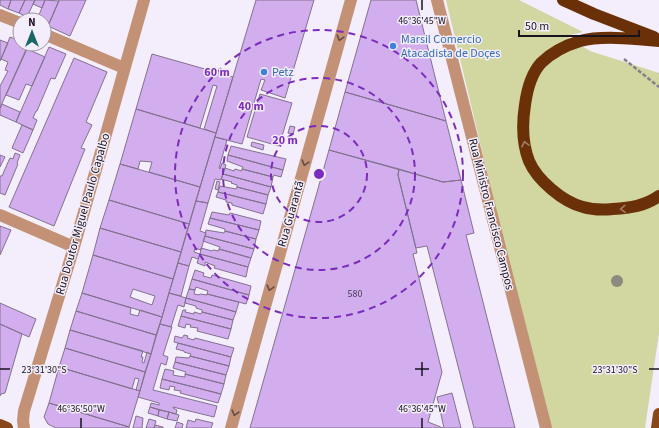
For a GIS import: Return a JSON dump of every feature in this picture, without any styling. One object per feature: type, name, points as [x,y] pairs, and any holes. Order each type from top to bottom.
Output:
[{"type":"highway","points":[[563,0],[659,40]]},
{"type":"highway","points":[[659,40],[610,38],[581,41],[554,52],[541,63],[533,74],[527,91],[522,121],[524,142],[529,162],[545,184],[563,198],[582,207],[603,210],[632,208],[650,202],[659,196]]},
{"type":"main road","points":[[657,428],[659,414]]},
{"type":"main road","points":[[0,425],[7,428]]},
{"type":"street","name":"Rua Doutor Miguel Paulo Capalbo","points":[[24,428],[22,421],[24,411],[74,247],[144,0]]},
{"type":"street","name":"Rua Guarantã","points":[[231,428],[351,0]]},
{"type":"street","name":"Rua Ministro Francisco Campos","points":[[437,0],[546,428]]},
{"type":"street","points":[[0,15],[12,20]]},
{"type":"street","points":[[52,37],[124,68]]},
{"type":"street","points":[[0,215],[74,247]]},
{"type":"path","points":[[624,60],[659,87]]},
{"type":"green space","points":[[446,0],[519,0],[583,32],[566,36],[590,51],[659,73],[659,333],[645,428],[548,428]]},
{"type":"building","points":[[0,0],[11,0],[8,9],[0,5]]},
{"type":"building","points":[[11,0],[25,0],[19,12],[8,9]]},
{"type":"building","points":[[25,0],[35,0],[29,12],[19,12]]},
{"type":"building","points":[[35,0],[45,0],[42,8],[33,4]]},
{"type":"building","points":[[45,0],[59,1],[52,17],[52,12],[40,12]]},
{"type":"building","points":[[59,0],[86,0],[70,36],[52,28],[52,17]]},
{"type":"building","name":"Petz","points":[[256,0],[314,0],[285,98],[261,90],[265,80],[261,79],[242,144],[215,137]]},
{"type":"building","name":"Marsil Comercio Atacadista de Doçes","points":[[371,0],[416,0],[446,121],[345,92]]},
{"type":"building","points":[[10,37],[12,38],[12,52],[25,52],[0,108],[0,86],[8,71],[5,70],[8,62],[1,59]]},
{"type":"building","points":[[0,40],[8,43],[0,61]]},
{"type":"building","points":[[52,48],[66,54],[55,79],[51,78],[36,111],[33,118],[37,120],[33,130],[16,122],[47,52],[52,52]]},
{"type":"building","points":[[26,52],[34,52],[45,57],[32,86],[26,84],[19,100],[6,95]]},
{"type":"building","points":[[152,54],[233,77],[216,133],[204,129],[217,86],[213,85],[200,128],[136,109]]},
{"type":"building","points":[[74,58],[107,72],[86,122],[92,125],[81,148],[85,149],[54,226],[9,207]]},
{"type":"building","points":[[345,92],[446,121],[461,180],[443,182],[329,150]]},
{"type":"building","name":"Petz","points":[[260,94],[292,103],[279,146],[247,137]]},
{"type":"building","points":[[2,104],[20,112],[16,122],[0,115],[0,108]]},
{"type":"building","points":[[136,109],[216,133],[200,187],[149,172],[152,162],[140,161],[138,169],[120,164]]},
{"type":"building","points":[[22,125],[33,130],[23,153],[12,148]]},
{"type":"building","points":[[290,126],[295,127],[293,134],[288,133]]},
{"type":"building","points":[[215,137],[227,140],[219,168],[220,169],[222,163],[226,165],[221,180],[215,179],[208,203],[196,201]]},
{"type":"building","points":[[252,142],[264,145],[263,150],[251,146]]},
{"type":"building","points":[[231,146],[286,159],[283,170],[228,155]]},
{"type":"building","points":[[329,150],[399,169],[398,175],[417,253],[413,254],[442,372],[428,422],[443,428],[250,428]]},
{"type":"building","points":[[15,153],[20,155],[18,164],[5,195],[0,193],[0,176],[2,176],[10,158],[13,159]]},
{"type":"building","points":[[0,155],[5,157],[0,167]]},
{"type":"building","points":[[228,155],[283,170],[281,177],[274,175],[273,177],[242,169],[243,167],[227,161]]},
{"type":"building","points":[[120,164],[200,187],[189,224],[109,200]]},
{"type":"building","points":[[225,168],[234,171],[235,169],[242,171],[242,169],[273,177],[271,187],[223,174]]},
{"type":"building","points":[[399,169],[443,182],[461,180],[474,233],[466,235],[515,428],[474,428],[427,246],[416,248],[398,175]]},
{"type":"building","points":[[223,174],[271,187],[268,195],[237,187],[237,185],[231,183],[232,182],[221,179]]},
{"type":"building","points":[[217,181],[220,182],[218,190],[215,189]]},
{"type":"building","points":[[220,186],[236,189],[237,187],[268,195],[266,204],[218,192]]},
{"type":"building","points":[[218,192],[266,204],[263,214],[232,205],[232,203],[226,202],[226,200],[216,197]]},
{"type":"building","points":[[109,200],[189,224],[181,252],[100,228]]},
{"type":"building","points":[[196,201],[208,203],[200,231],[206,233],[201,250],[195,248],[194,252],[200,254],[198,259],[192,257],[189,266],[178,263]]},
{"type":"building","points":[[212,212],[229,215],[230,213],[261,221],[259,230],[210,218]]},
{"type":"building","points":[[210,218],[259,230],[256,239],[225,231],[225,229],[208,224]]},
{"type":"building","points":[[0,226],[11,230],[0,255]]},
{"type":"building","points":[[100,228],[181,252],[173,279],[93,255]]},
{"type":"building","points":[[206,230],[224,233],[225,231],[256,239],[254,249],[205,236]]},
{"type":"building","points":[[205,236],[254,249],[251,258],[219,249],[220,247],[203,241]]},
{"type":"building","points":[[201,248],[212,251],[219,251],[219,249],[251,258],[248,267],[200,254]]},
{"type":"building","points":[[200,254],[248,267],[246,277],[214,268],[215,266],[205,262],[205,266],[197,263]]},
{"type":"building","points":[[93,255],[173,279],[162,317],[82,293]],"holes":[[[133,289],[155,296],[152,305],[130,297]]]},
{"type":"building","points":[[178,263],[189,266],[181,296],[169,293]]},
{"type":"building","points":[[195,270],[204,273],[203,276],[211,278],[212,275],[251,286],[249,295],[192,279]]},
{"type":"building","points":[[192,279],[249,295],[246,304],[207,294],[208,291],[196,287],[195,290],[189,289]]},
{"type":"building","points":[[189,289],[195,290],[194,294],[207,294],[239,302],[236,312],[186,298]]},
{"type":"building","points":[[82,293],[131,308],[130,314],[138,316],[140,310],[162,317],[156,335],[76,311]]},
{"type":"building","points":[[169,293],[186,298],[184,307],[178,305],[171,327],[160,324]]},
{"type":"building","points":[[186,298],[236,312],[233,320],[202,312],[202,310],[196,308],[196,306],[185,303]]},
{"type":"building","points":[[0,303],[36,319],[29,337],[0,324]]},
{"type":"building","points":[[183,310],[194,314],[194,312],[201,314],[202,312],[233,320],[231,329],[181,316]]},
{"type":"building","points":[[76,311],[156,335],[151,354],[70,330]]},
{"type":"building","points":[[181,316],[231,329],[228,339],[197,331],[198,328],[190,327],[191,325],[186,324],[185,328],[178,326]]},
{"type":"building","points":[[0,324],[22,334],[5,393],[1,394],[0,396]]},
{"type":"building","points":[[160,324],[172,327],[163,355],[168,357],[166,365],[161,363],[153,390],[217,406],[214,417],[173,407],[177,410],[176,414],[150,407],[151,403],[159,405],[159,403],[138,397]]},
{"type":"building","points":[[70,330],[143,351],[141,357],[143,357],[142,362],[144,363],[147,352],[151,354],[145,372],[65,348]]},
{"type":"building","points":[[184,335],[188,336],[187,338],[194,340],[195,338],[234,348],[231,357],[174,342],[175,336],[182,338]]},
{"type":"building","points":[[178,343],[231,357],[229,366],[190,356],[191,354],[176,349]]},
{"type":"building","points":[[65,348],[145,372],[140,391],[136,390],[139,379],[135,378],[132,389],[59,367]]},
{"type":"building","points":[[190,356],[229,366],[226,375],[175,362],[176,357],[189,358]]},
{"type":"building","points":[[175,362],[226,375],[224,384],[185,374],[186,372],[173,368]]},
{"type":"building","points":[[59,367],[140,391],[129,427],[49,403]]},
{"type":"building","points":[[165,369],[174,371],[173,375],[185,377],[185,374],[224,384],[221,394],[162,379]]},
{"type":"building","points":[[162,379],[221,394],[218,403],[180,393],[181,391],[174,390],[175,387],[170,386],[169,390],[160,388]]},
{"type":"building","points":[[452,393],[461,428],[444,428],[437,397]]},
{"type":"building","points":[[49,403],[129,428],[56,428],[48,424],[44,417]]},
{"type":"building","points":[[150,407],[159,410],[158,416],[148,413]]},
{"type":"building","points":[[159,410],[169,412],[167,419],[158,416]]},
{"type":"building","points":[[169,412],[179,415],[177,421],[167,419]]},
{"type":"building","points":[[136,416],[143,418],[142,428],[133,428]]},
{"type":"building","points":[[149,419],[156,421],[154,428],[146,428]]},
{"type":"building","points":[[196,419],[213,423],[211,428],[186,428],[188,420],[195,422]]},
{"type":"building","points":[[177,422],[183,424],[182,428],[175,428]]},
{"type":"building","points":[[155,425],[163,427],[163,428],[154,428]]},
{"type":"place","name":"Marsil Comercio Atacadista de Doçes","points":[[393,46]]},
{"type":"place","name":"Petz","points":[[264,72]]}]
